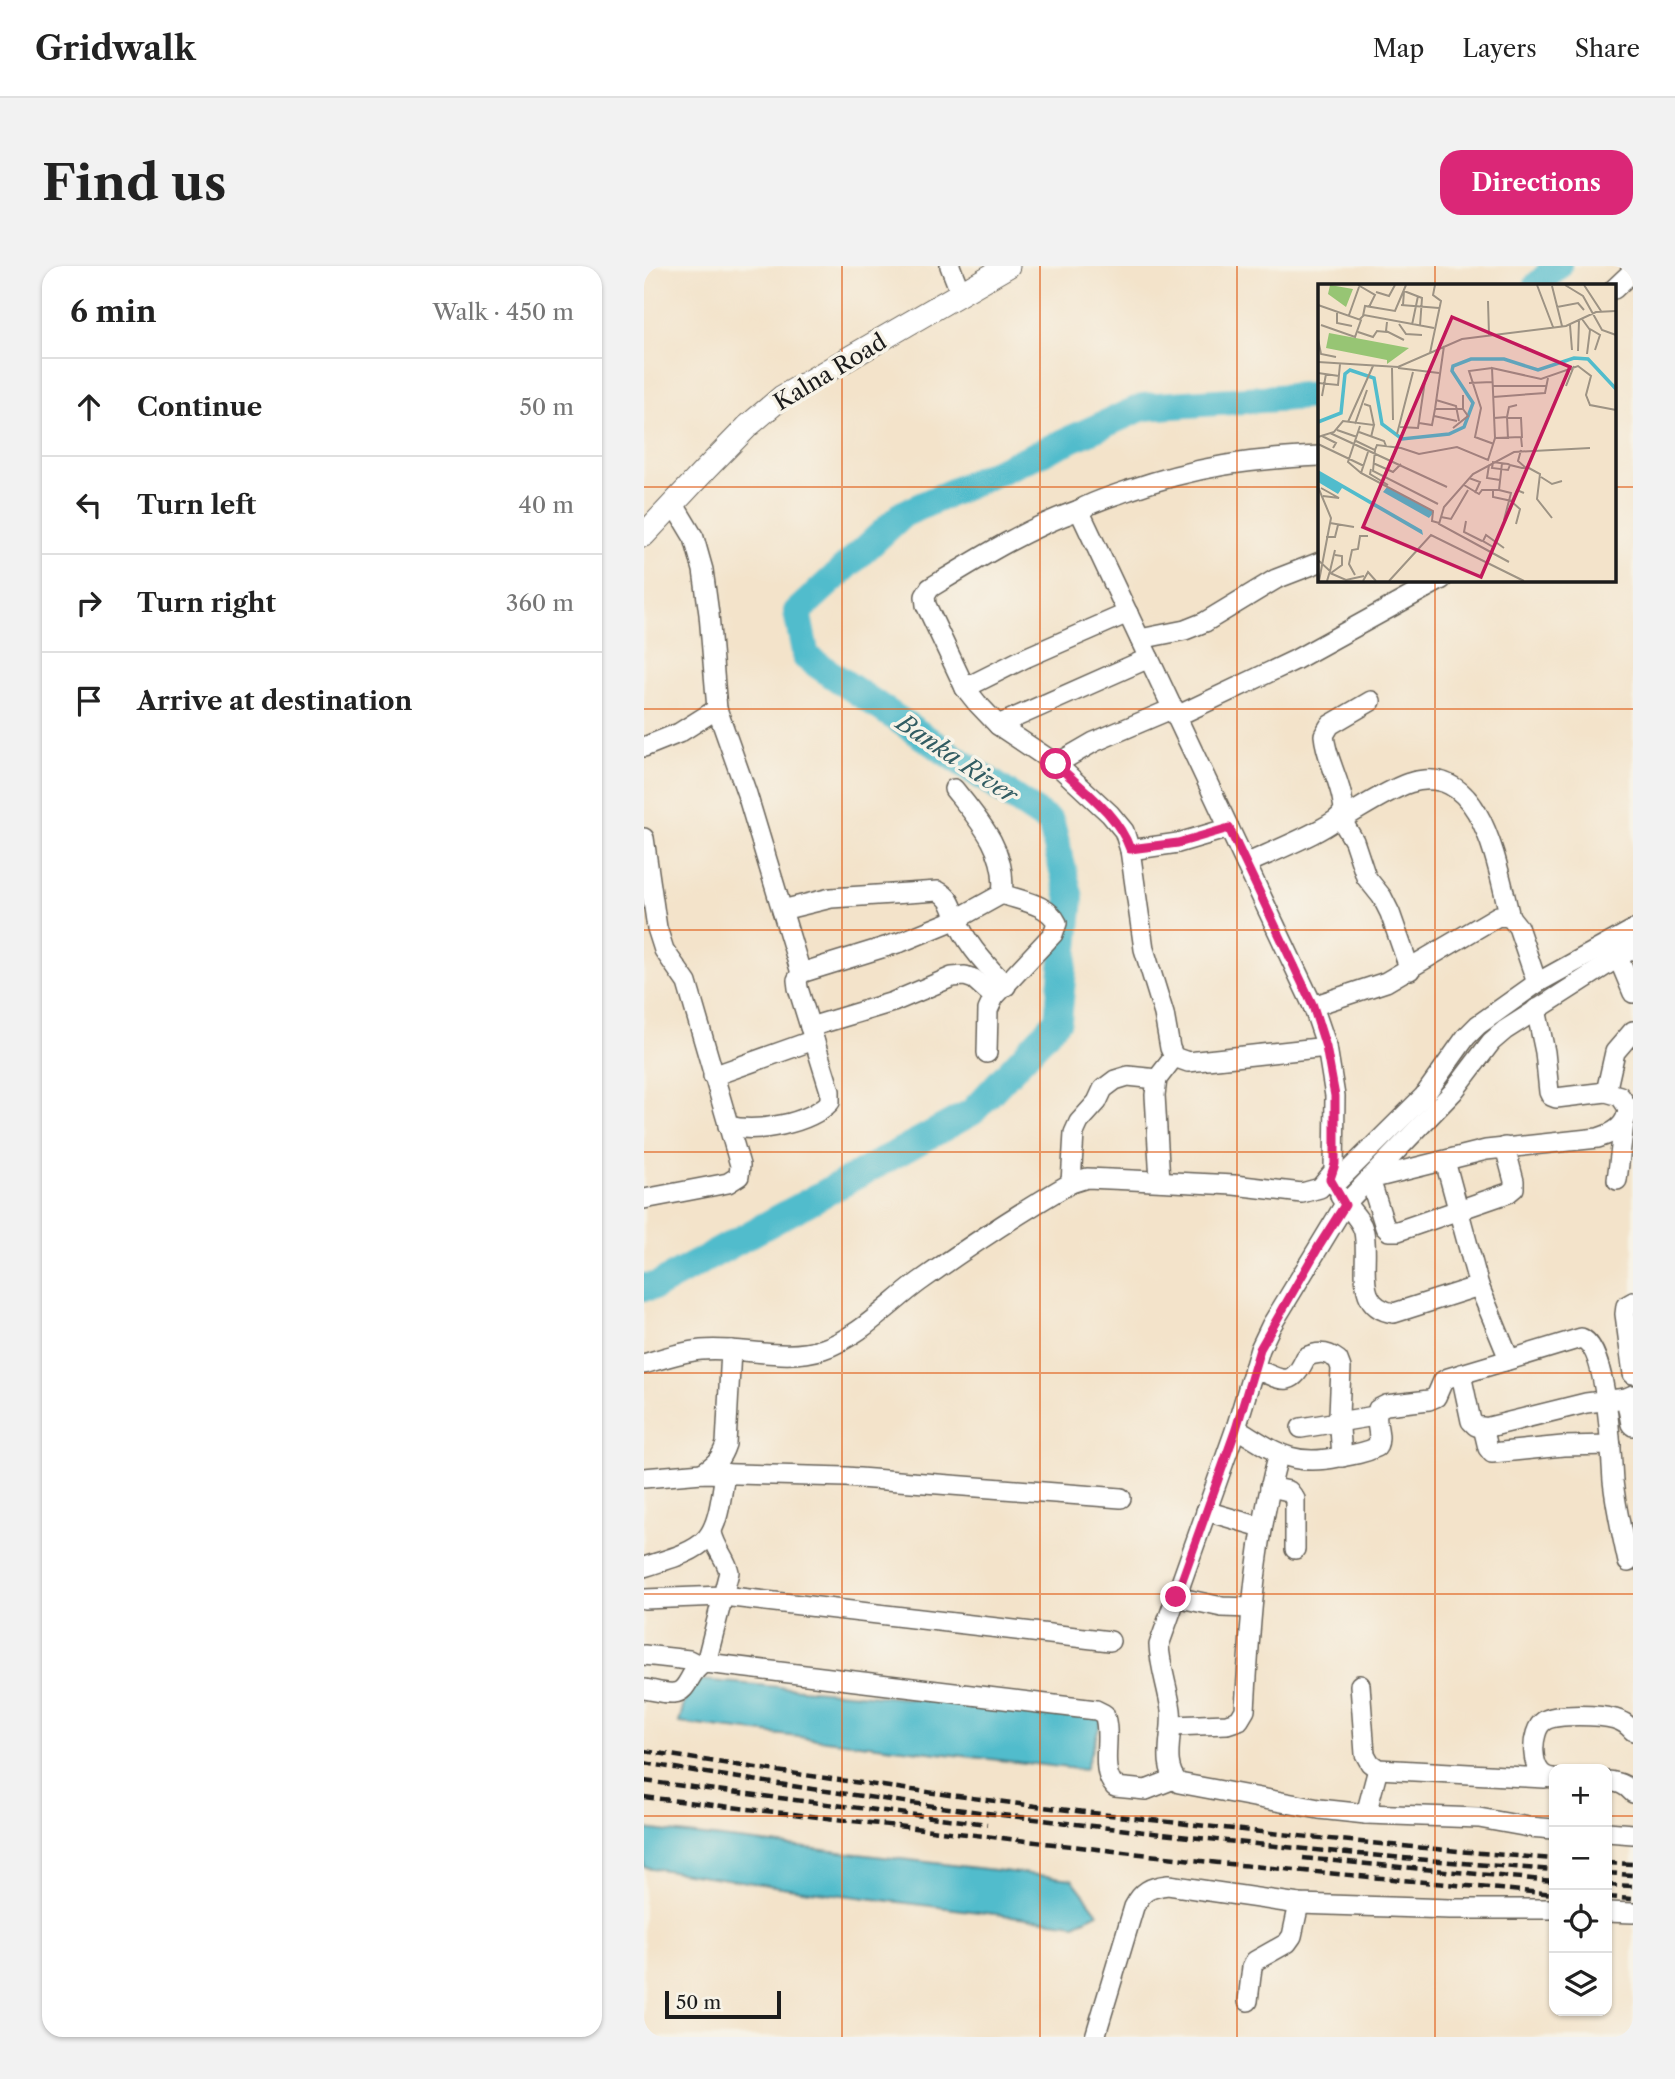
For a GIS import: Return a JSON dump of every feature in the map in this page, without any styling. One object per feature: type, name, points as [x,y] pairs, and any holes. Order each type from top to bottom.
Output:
[{"type":"main road","name":"Kalna Road","points":[[644,535],[748,426],[782,397],[1007,266]]},
{"type":"street","points":[[950,266],[961,294]]},
{"type":"street","points":[[1616,287],[1633,271]]},
{"type":"street","points":[[1318,456],[1241,462],[1199,469],[1160,480],[1007,540],[930,588],[925,596],[926,606],[965,688],[998,725],[1056,764],[1110,814],[1124,831],[1130,849],[1144,949],[1174,1057],[1188,1062],[1326,1047]]},
{"type":"street","points":[[673,503],[694,538],[703,570],[717,709],[747,794],[801,973]]},
{"type":"street","points":[[1079,510],[1313,1006],[1326,1047],[1335,1096],[1335,1164],[1332,1182],[1364,1231],[1366,1289],[1371,1302],[1380,1311],[1395,1313],[1479,1286]]},
{"type":"street","points":[[1140,639],[1205,622],[1276,579],[1318,563]]},
{"type":"street","points":[[1056,764],[1094,742],[1176,712],[1295,660],[1438,581]]},
{"type":"street","points":[[965,688],[1025,658],[1128,613]]},
{"type":"street","points":[[998,725],[1149,658]]},
{"type":"street","points":[[1341,818],[1344,811],[1343,799],[1325,749],[1324,735],[1330,725],[1371,701]]},
{"type":"street","points":[[644,747],[679,733],[717,709]]},
{"type":"street","points":[[1246,864],[1408,784],[1426,780],[1443,781],[1465,796],[1485,828],[1510,917],[1518,927],[1537,983]]},
{"type":"street","points":[[954,789],[994,843],[1004,878],[1002,894]]},
{"type":"street","points":[[1341,818],[1354,841],[1366,877],[1382,897],[1390,914],[1410,970]]},
{"type":"street","points":[[1130,849],[1178,843],[1229,828]]},
{"type":"street","points":[[644,838],[654,952],[687,983],[740,1165],[739,1176],[728,1183],[644,1199]]},
{"type":"street","points":[[782,910],[831,898],[938,891],[946,895],[966,939],[1000,991]]},
{"type":"street","points":[[728,1126],[742,1129],[762,1128],[788,1123],[823,1110],[830,1102],[830,1091],[798,988],[797,980],[801,973],[901,942],[957,919],[1002,894],[1047,910],[1057,923],[1054,934],[1000,991],[988,1010],[987,1053]]},
{"type":"street","points":[[1313,1006],[1359,992],[1410,970],[1483,923],[1497,916],[1510,917]]},
{"type":"street","points":[[644,1364],[675,1354],[701,1350],[782,1355],[805,1354],[824,1349],[845,1339],[919,1282],[1071,1183],[1087,1178],[1234,1185],[1302,1193],[1320,1188],[1332,1182],[1424,1096],[1472,1031],[1506,1003],[1537,983],[1633,930]]},
{"type":"street","points":[[1549,1828],[1447,1815],[1366,1814],[1319,1810],[1179,1783],[1174,1779],[1169,1765],[1171,1710],[1160,1663],[1159,1645],[1236,1429],[1254,1368],[1272,1326],[1345,1205],[1453,1092],[1491,1042],[1504,1030],[1625,952],[1633,993]]},
{"type":"street","points":[[713,1076],[812,1033],[953,978],[965,976],[1000,991]]},
{"type":"street","points":[[1535,1009],[1551,1096],[1556,1098],[1606,1092],[1620,1096],[1627,1102],[1628,1116],[1617,1180]]},
{"type":"street","points":[[1606,1092],[1615,1052],[1633,1031]]},
{"type":"street","points":[[1160,1181],[1157,1079],[1174,1057]]},
{"type":"street","points":[[1071,1183],[1073,1133],[1097,1102],[1103,1089],[1115,1080],[1128,1076],[1157,1079]]},
{"type":"street","points":[[1370,1179],[1505,1147],[1598,1138],[1610,1135],[1628,1116]]},
{"type":"street","points":[[1370,1179],[1383,1224],[1389,1231],[1398,1231],[1508,1193],[1514,1188],[1514,1181],[1505,1147]]},
{"type":"street","points":[[1445,1161],[1479,1286],[1507,1354],[1505,1361]]},
{"type":"street","points":[[1633,1303],[1626,1306],[1625,1314],[1633,1374]]},
{"type":"street","points":[[1236,1429],[1279,1453],[1302,1461],[1315,1462],[1342,1457],[1377,1447],[1380,1440],[1375,1416],[1378,1409],[1386,1405],[1436,1397],[1443,1381],[1581,1338],[1587,1340],[1622,1398],[1633,1426]]},
{"type":"street","points":[[702,1473],[722,1458],[726,1444],[731,1350]]},
{"type":"street","points":[[1254,1368],[1282,1379],[1292,1379],[1299,1373],[1306,1357],[1322,1352],[1338,1360],[1342,1457]]},
{"type":"street","points":[[1461,1374],[1471,1421],[1476,1426],[1483,1427],[1586,1402],[1622,1398]]},
{"type":"street","points":[[1622,1398],[1611,1445],[1613,1482],[1628,1562]]},
{"type":"street","points":[[1301,1427],[1375,1416]]},
{"type":"street","points":[[1483,1427],[1488,1448],[1492,1453],[1563,1446],[1611,1445]]},
{"type":"street","points":[[1172,1726],[1227,1724],[1239,1720],[1245,1710],[1251,1608],[1261,1527],[1279,1453]]},
{"type":"street","points":[[644,1478],[702,1473],[846,1477],[1121,1498]]},
{"type":"street","points":[[644,1567],[688,1554],[701,1546],[712,1533],[719,1513],[725,1473]]},
{"type":"street","points":[[1270,1486],[1289,1491],[1295,1499],[1295,1549]]},
{"type":"street","points":[[1206,1511],[1261,1527]]},
{"type":"street","points":[[644,1689],[676,1693],[682,1691],[694,1669],[703,1664],[729,1572],[727,1564],[715,1548],[712,1533]]},
{"type":"street","points":[[644,1599],[723,1596],[1111,1641]]},
{"type":"street","points":[[1176,1597],[1222,1607],[1251,1608]]},
{"type":"street","points":[[644,1655],[1096,1710],[1104,1714],[1108,1725],[1107,1776],[1115,1787],[1146,1790],[1174,1779]]},
{"type":"street","points":[[1360,1685],[1365,1754],[1370,1763],[1378,1769],[1549,1778]]},
{"type":"street","points":[[1549,1777],[1538,1771],[1534,1759],[1537,1729],[1543,1721],[1554,1717],[1604,1717],[1627,1724],[1633,1731]]},
{"type":"street","points":[[1366,1814],[1378,1769]]},
{"type":"street","points":[[1612,1782],[1629,1787],[1633,1793]]},
{"type":"street","points":[[1612,1832],[1633,1834]]},
{"type":"street","points":[[1095,2037],[1134,1907],[1141,1893],[1155,1886],[1168,1885],[1299,1904],[1549,1909]]},
{"type":"street","points":[[1248,2001],[1255,1961],[1287,1943],[1292,1936],[1299,1904]]},
{"type":"street","points":[[1612,1912],[1633,1913]]},
{"type":"water","points":[[690,1679],[1103,1716],[1085,1770],[679,1723]]},
{"type":"water","points":[[644,1829],[1072,1879],[1098,1913],[1075,1924],[644,1867]]},
{"type":"waterway","name":"Banka River","points":[[1539,284],[1558,266]]},
{"type":"waterway","name":"Banka River","points":[[644,1287],[656,1286],[972,1112],[1058,1020],[1070,898],[1051,823],[806,657],[797,612],[903,514],[1143,407],[1318,395]]},
{"type":"railway","points":[[644,1751],[1098,1814],[1326,1839],[1549,1859]]},
{"type":"railway","points":[[644,1763],[870,1797],[1098,1827],[1326,1851],[1549,1870]]},
{"type":"railway","points":[[644,1781],[987,1824]]},
{"type":"railway","points":[[644,1797],[1219,1863],[1549,1894]]},
{"type":"railway","points":[[1303,1858],[1549,1881]]},
{"type":"railway","points":[[1612,1863],[1633,1864]]},
{"type":"railway","points":[[1612,1873],[1633,1875]]},
{"type":"railway","points":[[1612,1885],[1633,1886]]},
{"type":"railway","points":[[1612,1897],[1633,1899]]},
{"type":"route","points":[[1056,764],[1110,814],[1124,831],[1130,849],[1178,843],[1229,828],[1313,1006],[1333,1073],[1335,1164],[1330,1179],[1345,1205],[1260,1349],[1236,1429],[1176,1597]]}]
